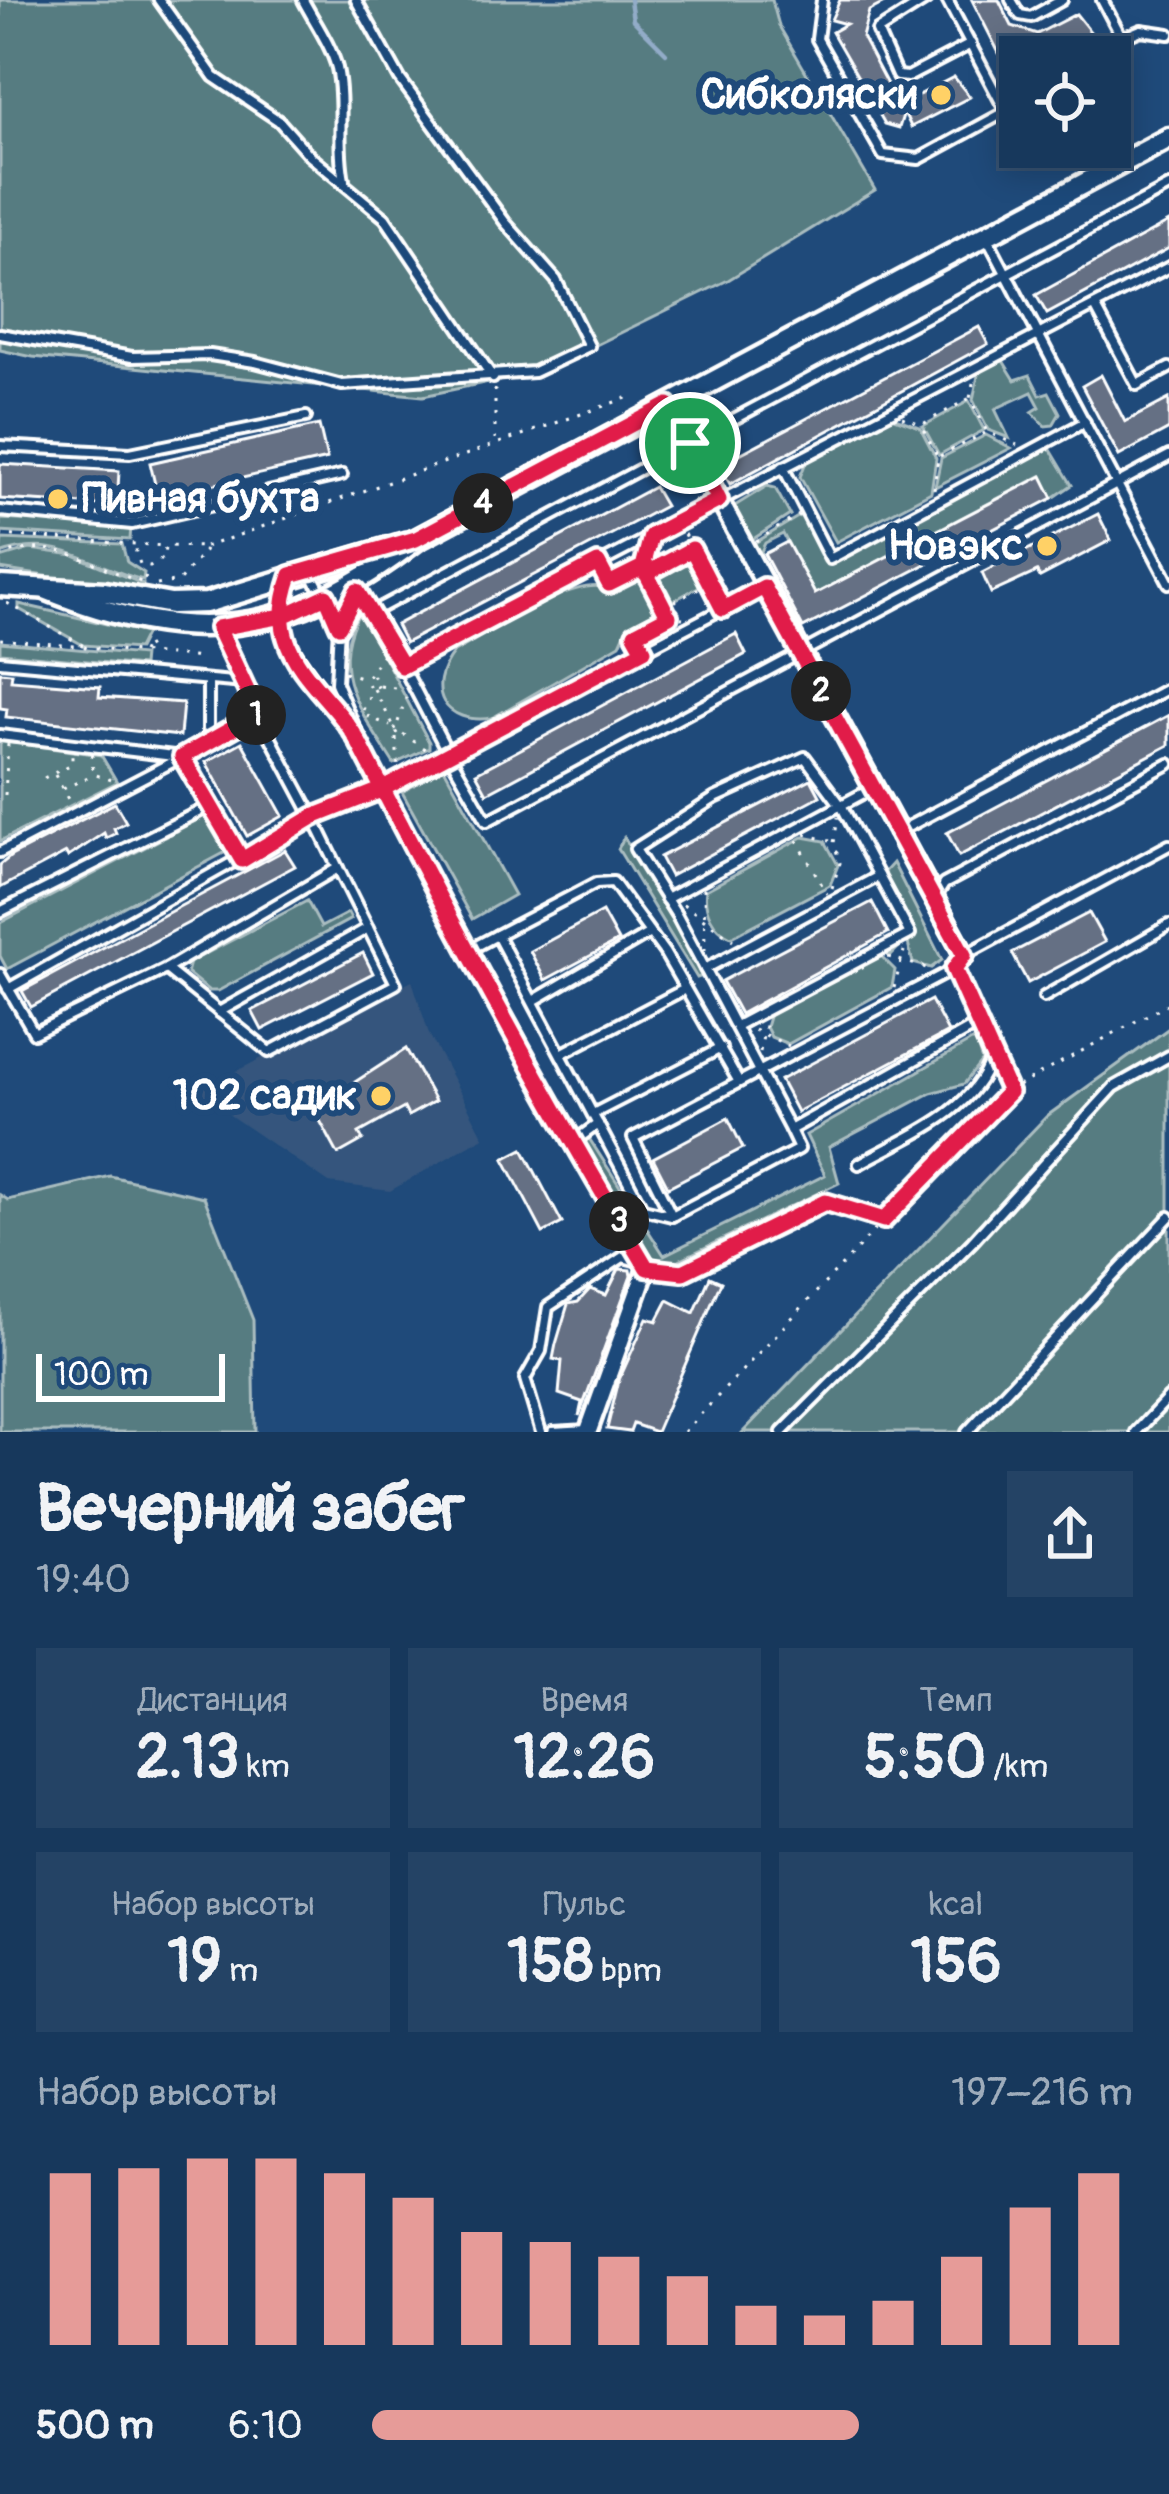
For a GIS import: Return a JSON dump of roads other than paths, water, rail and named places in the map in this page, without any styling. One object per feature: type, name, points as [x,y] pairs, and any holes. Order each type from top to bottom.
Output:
[{"type":"street","points":[[44,590],[103,613],[192,630],[283,616],[377,570],[416,539],[1169,138]]},
{"type":"street","points":[[668,405],[964,955]]},
{"type":"street","points":[[4,595],[44,590],[105,592],[171,604],[206,603],[416,539]]},
{"type":"street","points":[[591,1431],[647,1268]]},
{"type":"lane","points":[[158,0],[214,77],[279,121],[310,156],[385,218],[493,378]]},
{"type":"lane","points":[[304,0],[336,63],[341,98],[336,142],[344,182]]},
{"type":"lane","points":[[0,334],[132,357],[210,355],[342,385],[534,372],[589,346],[556,280],[505,222],[400,80],[356,0]]},
{"type":"lane","points":[[822,0],[817,39],[883,155],[919,159],[999,116]]},
{"type":"lane","points":[[926,0],[877,31],[897,76],[908,77],[970,44]]},
{"type":"lane","points":[[947,0],[999,99]]},
{"type":"lane","points":[[1011,0],[1020,15],[1030,17],[1062,0]]},
{"type":"lane","points":[[1102,0],[1121,36]]},
{"type":"lane","points":[[1127,36],[1141,30],[1169,34]]},
{"type":"lane","points":[[374,611],[1169,188]]},
{"type":"lane","points":[[987,236],[1117,484],[1166,567],[1169,583]]},
{"type":"lane","points":[[402,666],[1169,267]]},
{"type":"lane","points":[[1094,305],[1137,385],[1169,368]]},
{"type":"lane","points":[[0,446],[130,453],[306,417]]},
{"type":"lane","points":[[783,467],[830,559],[1085,422]]},
{"type":"lane","points":[[357,591],[374,611],[487,821],[1169,456]]},
{"type":"lane","points":[[0,511],[132,524],[342,475]]},
{"type":"lane","points":[[377,570],[357,591],[339,626],[336,682],[356,738],[466,951],[647,1268]]},
{"type":"lane","points":[[339,626],[326,596],[301,573],[283,616],[293,655],[356,738]]},
{"type":"lane","points":[[8,989],[313,817],[381,790],[764,587]]},
{"type":"lane","points":[[166,969],[269,1052],[396,984],[218,628]]},
{"type":"lane","points":[[0,661],[244,683]]},
{"type":"lane","points":[[208,680],[208,742]]},
{"type":"lane","points":[[898,832],[1169,688]]},
{"type":"lane","points":[[0,852],[258,714]]},
{"type":"lane","points":[[0,734],[182,757]]},
{"type":"lane","points":[[182,757],[242,860]]},
{"type":"lane","points":[[497,935],[643,1210],[672,1216],[800,1149],[739,1025],[636,846],[715,798],[805,757],[842,807],[908,935],[739,1025]]},
{"type":"lane","points":[[934,899],[944,884],[1169,764]]},
{"type":"lane","points":[[669,898],[873,788]]},
{"type":"lane","points":[[0,912],[210,806]]},
{"type":"lane","points":[[672,1216],[634,1138],[942,976],[964,955],[1169,845]]},
{"type":"lane","points":[[0,974],[34,1033],[166,969],[338,868]]},
{"type":"lane","points":[[705,969],[879,876]]},
{"type":"lane","points":[[466,951],[604,881],[619,888],[739,1082]]},
{"type":"lane","points":[[1044,997],[1169,925]]},
{"type":"lane","points":[[219,1012],[368,928]]},
{"type":"lane","points":[[533,1001],[648,934]]},
{"type":"lane","points":[[954,969],[1009,1092]]},
{"type":"lane","points":[[561,1054],[685,988]]},
{"type":"lane","points":[[790,1130],[981,1024]]},
{"type":"lane","points":[[572,1142],[596,1119],[721,1048]]},
{"type":"lane","points":[[782,1432],[972,1242],[1114,1087],[1169,1056]]},
{"type":"lane","points":[[859,1164],[947,1114],[981,1087],[991,1058]]},
{"type":"lane","points":[[541,1432],[525,1378],[541,1351],[548,1306],[623,1257],[647,1268],[683,1272],[825,1202],[884,1220]]},
{"type":"lane","points":[[967,1432],[1169,1217]]},
{"type":"lane","points":[[1136,1432],[1169,1397]]},
{"type":"lane","points":[[553,1432],[591,1431]]},
{"type":"waterway","points":[[630,0],[633,20],[666,53]]},
{"type":"place","name":"Сибколяски","points":[[941,95]]},
{"type":"place","name":"Пивная бухта","points":[[58,499]]},
{"type":"place","name":"Новэкс","points":[[1047,546]]},
{"type":"place","name":"102 садик","points":[[381,1096]]}]
